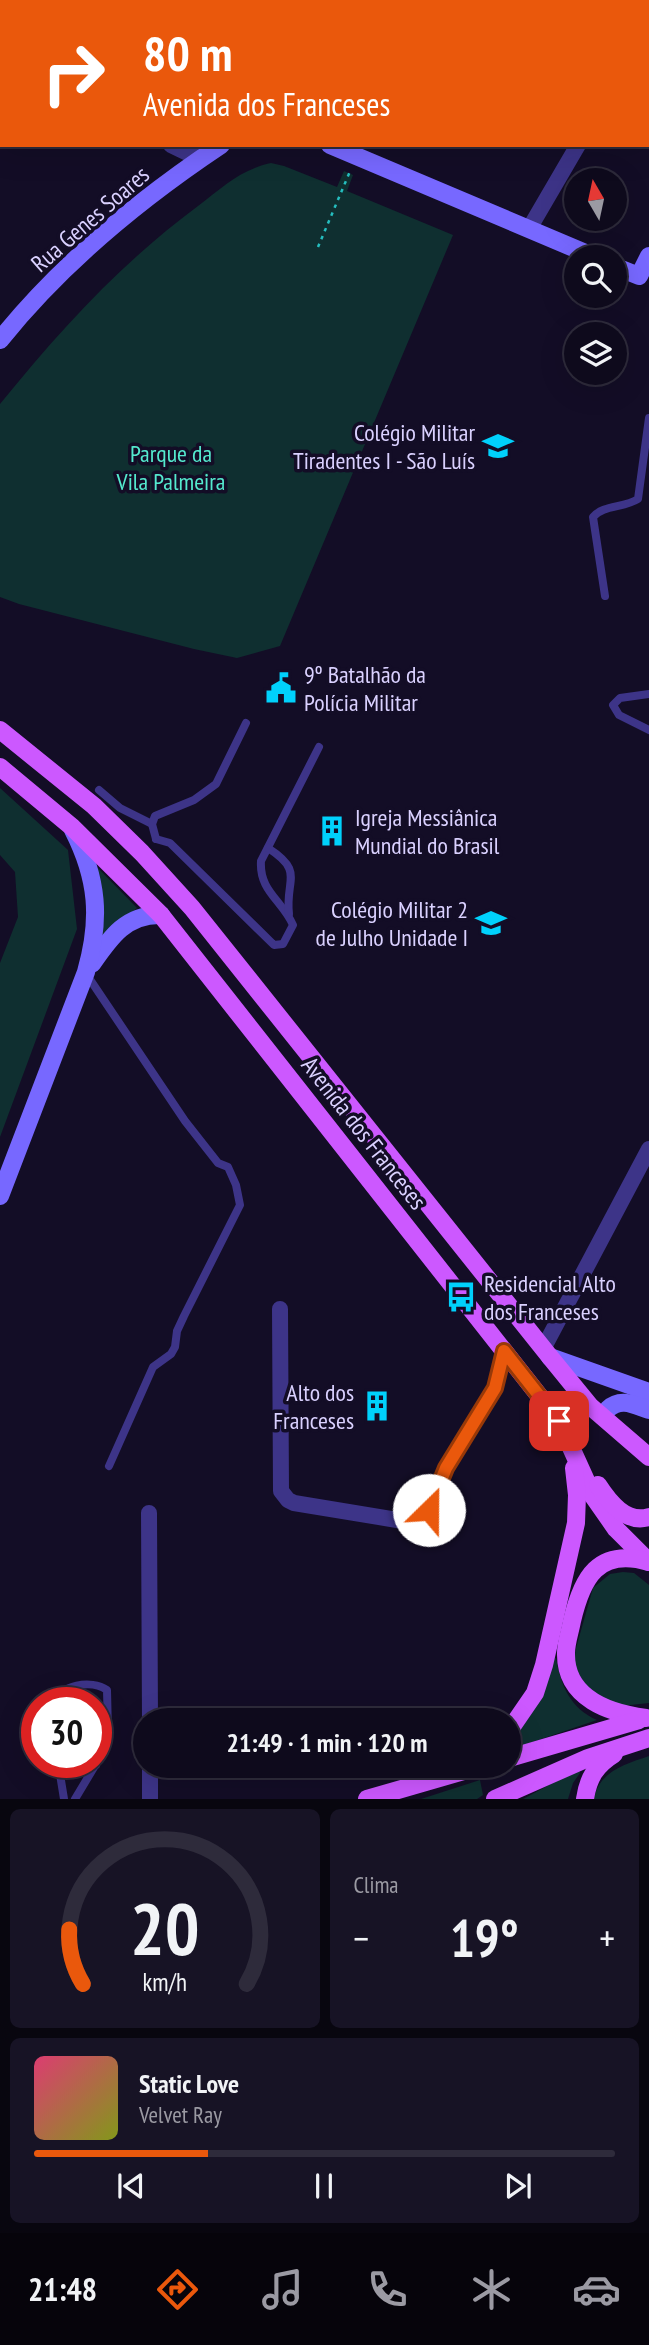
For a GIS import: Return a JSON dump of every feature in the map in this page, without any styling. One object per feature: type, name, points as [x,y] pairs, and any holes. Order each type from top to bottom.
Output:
[{"type":"main road","name":"Avenida dos Franceses","points":[[0,730],[94,806],[192,908],[590,1406],[649,1457]]},
{"type":"main road","name":"Avenida dos Franceses","points":[[0,767],[72,827],[161,915],[567,1434],[593,1496],[616,1529],[649,1562]]},
{"type":"main road","points":[[546,1353],[649,1444]]},
{"type":"main road","points":[[590,1406],[649,1471]]},
{"type":"main road","points":[[567,1434],[600,1488],[617,1508],[635,1518],[649,1517]]},
{"type":"main road","points":[[521,1713],[535,1693],[544,1665],[576,1524],[577,1495],[567,1434]]},
{"type":"main road","points":[[648,1717],[621,1715],[594,1703],[581,1693],[573,1681],[566,1657],[578,1595],[593,1570],[610,1561],[622,1559],[649,1562]]},
{"type":"main road","points":[[521,1754],[648,1717]]},
{"type":"main road","points":[[495,1799],[588,1758],[643,1740]]},
{"type":"main road","points":[[585,1799],[587,1787],[596,1769],[613,1755],[643,1740]]},
{"type":"main road","points":[[425,1782],[434,1778]]},
{"type":"main road","points":[[367,1799],[439,1778]]},
{"type":"street","points":[[175,147],[200,159]]},
{"type":"street","name":"Rua Genes Soares","points":[[0,340],[56,278],[107,232],[218,147]]},
{"type":"street","points":[[335,147],[567,245]]},
{"type":"street","points":[[529,229],[577,147]]},
{"type":"street","points":[[627,272],[644,279],[649,256]]},
{"type":"street","points":[[0,1196],[86,972],[93,942],[95,899],[90,870],[72,827]]},
{"type":"street","points":[[86,972],[122,926],[135,919],[161,915]]},
{"type":"street","points":[[647,1388],[546,1353],[649,1149]]},
{"type":"street","points":[[280,1309],[281,1491],[288,1500],[403,1521],[422,1517],[429,1510],[446,1468],[482,1407],[485,1385],[500,1346]]},
{"type":"street","points":[[608,1409],[614,1404],[624,1402],[649,1410]]},
{"type":"street","points":[[149,1513],[150,1708]]},
{"type":"street","points":[[150,1778],[150,1799]]},
{"type":"lane","points":[[605,596],[593,517],[598,511],[630,505],[638,499],[649,418]]},
{"type":"lane","points":[[649,694],[620,698],[613,705],[619,715],[649,730]]},
{"type":"lane","points":[[156,839],[152,824],[158,814],[194,800],[216,784],[246,723]]},
{"type":"lane","points":[[290,917],[261,881],[261,861],[319,747]]},
{"type":"lane","points":[[99,790],[120,808],[152,824]]},
{"type":"lane","points":[[142,853],[156,839]]},
{"type":"lane","points":[[156,839],[170,843],[275,945],[284,944],[293,925],[288,905],[292,874],[288,863],[268,848]]},
{"type":"lane","points":[[86,972],[185,1121],[218,1163],[228,1167],[236,1185],[240,1205],[177,1331],[175,1347],[171,1354],[153,1367],[109,1466]]},
{"type":"lane","points":[[78,1687],[102,1687]]},
{"type":"lane","points":[[61,1778],[64,1799]]},
{"type":"lane","points":[[75,1799],[88,1778]]},
{"type":"path","points":[[318,247],[356,156]]},
{"type":"green space","name":"Parque da Vila Palmeira","points":[[271,163],[337,187],[344,171],[353,175],[347,191],[453,235],[280,646],[237,658],[0,597],[0,404],[69,324],[117,274],[232,180]]},
{"type":"green space","points":[[0,788],[68,850],[77,929],[0,1137],[0,963],[18,917],[15,872],[0,855]]},
{"type":"green space","points":[[98,868],[137,908],[101,938],[95,870]]},
{"type":"green space","points":[[634,1573],[649,1585],[649,1703],[621,1706],[597,1699],[577,1675],[574,1661],[593,1588],[610,1574]]},
{"type":"green space","points":[[556,1658],[564,1687],[573,1702],[597,1720],[521,1746],[521,1728],[541,1693],[552,1659]]},
{"type":"green space","points":[[649,1756],[649,1799],[594,1799],[601,1782],[608,1775]]},
{"type":"green space","points":[[579,1769],[580,1773],[573,1783],[568,1799],[523,1799]]},
{"type":"green space","points":[[480,1780],[483,1795],[477,1799],[421,1799]]},
{"type":"place","name":"Colégio Militar Tiradentes I - São Luís","points":[[498,446]]},
{"type":"place","name":"9º Batalhão da Polícia Militar","points":[[281,688]]},
{"type":"place","name":"Igreja Messiânica Mundial do Brasil","points":[[332,831]]},
{"type":"place","name":"Colégio Militar 2 de Julho Unidade I","points":[[491,923]]},
{"type":"place","name":"Residencial Alto dos Franceses","points":[[461,1297]]},
{"type":"place","name":"Alto dos Franceses","points":[[377,1406]]},
{"type":"route","points":[[429,1510],[446,1468],[482,1407],[490,1399],[504,1351],[559,1421]]}]
